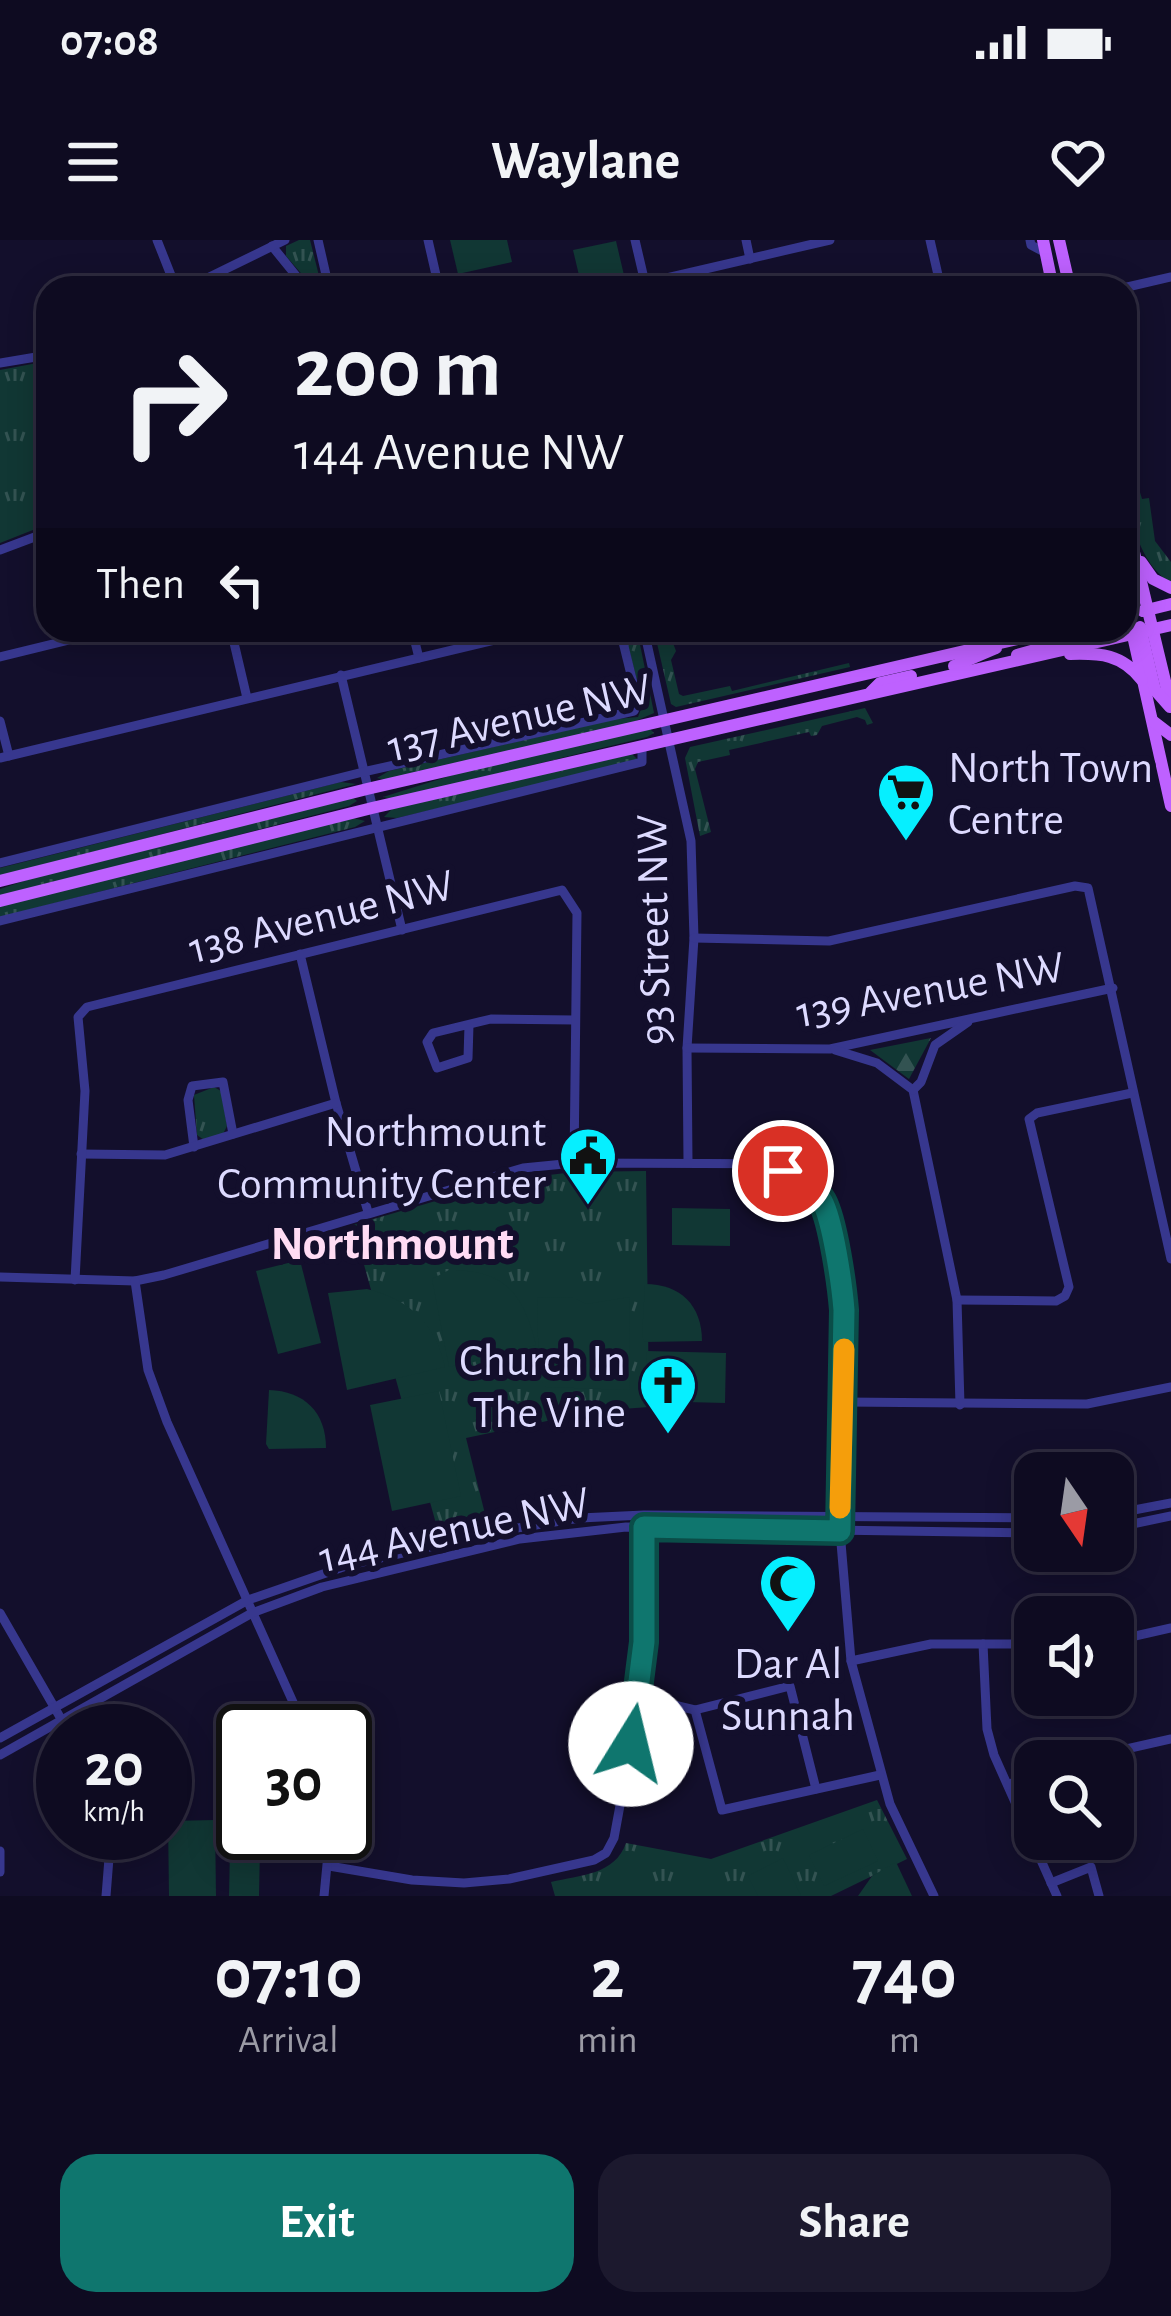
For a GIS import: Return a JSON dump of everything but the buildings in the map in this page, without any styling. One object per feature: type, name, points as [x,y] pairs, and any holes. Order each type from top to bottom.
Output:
[{"type":"main road","points":[[1059,240],[1067,276]]},
{"type":"main road","points":[[1044,246],[1050,276]]},
{"type":"main road","points":[[1137,551],[1154,579],[1171,588]]},
{"type":"main road","name":"137 Avenue NW","points":[[1137,621],[1171,604]]},
{"type":"main road","points":[[1137,621],[1171,615]]},
{"type":"main road","name":"137 Avenue NW","points":[[1137,621],[1171,625]]},
{"type":"main road","points":[[1137,625],[1155,690],[1171,707]]},
{"type":"main road","points":[[1137,628],[1171,806]]},
{"type":"main road","name":"137 Avenue NW","points":[[0,881],[664,718],[1002,642]]},
{"type":"main road","points":[[870,694],[880,682],[966,663],[1005,642]]},
{"type":"main road","points":[[1000,664],[1029,649],[1058,642]]},
{"type":"main road","name":"137 Avenue NW","points":[[0,902],[372,808],[1057,652],[1082,642]]},
{"type":"main road","points":[[1057,652],[1115,657],[1145,683]]},
{"type":"main road","points":[[1171,668],[1171,686]]},
{"type":"main road","points":[[744,723],[862,687],[874,679],[876,670]]},
{"type":"main road","points":[[1154,722],[1171,735]]},
{"type":"street","points":[[157,240],[171,276]]},
{"type":"street","points":[[211,276],[285,240]]},
{"type":"street","points":[[318,240],[326,276]]},
{"type":"street","points":[[428,240],[436,276]]},
{"type":"street","points":[[635,240],[644,276]]},
{"type":"street","points":[[746,240],[750,259]]},
{"type":"street","points":[[685,276],[830,240]]},
{"type":"street","points":[[930,240],[938,276]]},
{"type":"street","points":[[1030,240],[1044,246]]},
{"type":"street","points":[[272,246],[296,276]]},
{"type":"street","points":[[1137,285],[1171,277]]},
{"type":"street","points":[[5,363],[36,357]]},
{"type":"street","points":[[0,550],[36,536]]},
{"type":"street","points":[[0,657],[61,642]]},
{"type":"street","points":[[234,642],[248,698]]},
{"type":"street","points":[[415,642],[419,658]]},
{"type":"street","points":[[0,721],[4,757],[479,642]]},
{"type":"street","name":"137 Avenue NW","points":[[0,863],[363,772],[634,711],[638,703],[623,642]]},
{"type":"street","name":"93 Street NW","points":[[647,642],[691,841],[694,938],[687,1048],[688,1162]]},
{"type":"street","points":[[341,675],[402,929]]},
{"type":"street","name":"137 Avenue NW","points":[[0,921],[642,762],[642,746]]},
{"type":"street","points":[[694,938],[829,941],[1075,886],[1088,888],[1171,1258]]},
{"type":"street","name":"138 Avenue NW","points":[[81,1154],[85,1090],[79,1017],[87,1007],[562,890],[577,913],[575,1020]]},
{"type":"street","points":[[300,954],[368,1212]]},
{"type":"street","name":"139 Avenue NW","points":[[687,1048],[830,1049],[1113,988]]},
{"type":"street","points":[[469,1024],[468,1058],[437,1068],[428,1035],[469,1024],[491,1019],[575,1020],[574,1163]]},
{"type":"street","points":[[913,1090],[921,1082],[935,1045],[971,1020]]},
{"type":"street","points":[[830,1049],[877,1063],[913,1090],[957,1300],[959,1405]]},
{"type":"street","points":[[194,1147],[188,1100],[192,1086],[223,1082],[233,1134]]},
{"type":"street","points":[[957,1300],[1056,1301],[1065,1296],[1069,1287],[1029,1119],[1037,1113],[1132,1093]]},
{"type":"street","points":[[75,1280],[81,1154],[134,1157],[194,1147],[336,1103]]},
{"type":"street","points":[[0,1276],[134,1281],[490,1176],[574,1163],[814,1165],[819,1171],[844,1310],[840,1531],[851,1661],[880,1775],[934,1896]]},
{"type":"street","points":[[768,1165],[799,1178],[822,1201]]},
{"type":"street","points":[[134,1281],[148,1370],[167,1422],[293,1704]]},
{"type":"street","points":[[844,1402],[1087,1404],[1171,1387]]},
{"type":"street","points":[[1134,1510],[1171,1503]]},
{"type":"street","name":"144 Avenue NW","points":[[88,1704],[252,1612],[322,1587],[520,1540],[644,1521],[840,1514],[1014,1518]]},
{"type":"street","points":[[1134,1524],[1171,1516]]},
{"type":"street","name":"144 Avenue NW","points":[[58,1704],[248,1600],[349,1565],[505,1530],[580,1518],[840,1531],[1014,1533]]},
{"type":"street","points":[[329,1867],[430,1882],[481,1883],[594,1860],[606,1853],[614,1838],[640,1697],[644,1521]]},
{"type":"street","points":[[0,1616],[53,1704]]},
{"type":"street","points":[[1134,1636],[1171,1628]]},
{"type":"street","points":[[851,1661],[931,1644],[1014,1644]]},
{"type":"street","points":[[983,1644],[987,1729],[1054,1892],[1091,1867],[1099,1896]]},
{"type":"street","points":[[640,1697],[695,1710],[790,1686],[816,1790]]},
{"type":"street","points":[[695,1710],[722,1810],[880,1775]]},
{"type":"street","name":"144 Avenue NW","points":[[0,1738],[36,1717]]},
{"type":"street","name":"144 Avenue NW","points":[[0,1755],[36,1734]]},
{"type":"street","points":[[1134,1747],[1171,1739]]},
{"type":"street","points":[[1008,1785],[1014,1782]]},
{"type":"street","points":[[0,1851],[0,1872]]},
{"type":"street","points":[[106,1896],[109,1860]]},
{"type":"street","points":[[324,1896],[329,1860]]},
{"type":"green space","points":[[310,240],[319,276],[304,276],[286,256],[286,246]]},
{"type":"green space","points":[[450,240],[507,240],[512,262],[458,274]]},
{"type":"green space","points":[[616,241],[624,276],[579,276],[573,250]]},
{"type":"green space","points":[[36,363],[36,529],[0,543],[0,370]]},
{"type":"green space","points":[[1137,482],[1142,499],[1149,498],[1155,541],[1171,562],[1171,583],[1141,546]]},
{"type":"green space","points":[[627,642],[639,642],[654,713],[631,723],[386,780],[377,778],[389,771],[638,717],[643,704]]},
{"type":"green space","points":[[657,642],[673,642],[676,651],[671,660],[683,696],[730,686],[732,691],[849,663],[850,667],[676,707],[671,704]]},
{"type":"green space","points":[[865,708],[873,723],[867,725],[857,717],[822,726],[817,735],[809,732],[729,750],[730,755],[698,762],[695,769],[711,832],[700,836],[685,758],[690,747]]},
{"type":"green space","points":[[650,729],[654,733],[647,737],[393,799],[383,797],[472,769]]},
{"type":"green space","points":[[632,754],[637,759],[630,763],[397,818],[384,817],[392,809]]},
{"type":"green space","points":[[341,782],[356,784],[0,876],[0,868]]},
{"type":"green space","points":[[353,798],[357,801],[349,806],[0,897],[0,889],[39,876]]},
{"type":"green space","points":[[353,818],[365,821],[0,917],[0,906]]},
{"type":"green space","points":[[931,1038],[909,1079],[870,1050]]},
{"type":"green space","points":[[214,1087],[221,1091],[227,1126],[223,1134],[204,1140],[197,1135],[194,1095]]},
{"type":"green space","points":[[646,1171],[649,1407],[594,1411],[466,1438],[488,1526],[440,1538],[353,1225],[508,1180],[574,1172]]},
{"type":"green space","points":[[672,1208],[730,1209],[730,1246],[672,1245]]},
{"type":"green space","points":[[300,1260],[321,1343],[278,1354],[256,1271]]},
{"type":"green space","points":[[449,1270],[484,1274],[508,1288],[525,1311],[536,1345],[449,1367],[432,1279]]},
{"type":"green space","points":[[645,1284],[669,1288],[687,1299],[698,1317],[702,1341],[645,1342]]},
{"type":"green space","points":[[367,1289],[396,1299],[418,1315],[434,1338],[445,1367],[347,1390],[328,1293]]},
{"type":"green space","points":[[537,1297],[574,1298],[586,1304],[630,1297],[629,1390],[546,1387],[539,1378]]},
{"type":"green space","points":[[647,1351],[726,1353],[725,1403],[646,1401]]},
{"type":"green space","points":[[269,1390],[293,1394],[311,1406],[322,1424],[326,1448],[269,1449]]},
{"type":"green space","points":[[439,1391],[461,1496],[392,1511],[370,1405]]},
{"type":"green space","points":[[877,1800],[907,1859],[831,1896],[555,1896],[551,1882],[605,1868],[626,1843],[711,1859]]},
{"type":"green space","points":[[192,1820],[215,1820],[216,1896],[169,1896],[169,1860],[192,1860]]},
{"type":"green space","points":[[863,1829],[878,1861],[824,1886],[809,1855]]},
{"type":"green space","points":[[783,1858],[801,1896],[758,1896],[748,1876]]},
{"type":"green space","points":[[230,1860],[260,1860],[259,1896],[229,1896]]},
{"type":"green space","points":[[896,1862],[912,1896],[858,1896],[872,1876]]},
{"type":"slow traffic","points":[[840,1508],[844,1349]]},
{"type":"place","name":"North Town Centre","points":[[906,843]]},
{"type":"place","name":"Northmount Community Center","points":[[588,1207]]},
{"type":"place","name":"Church In The Vine","points":[[668,1436]]},
{"type":"place","name":"Dar Al Sunnah","points":[[788,1634]]},
{"type":"district","name":"Northmount","points":[[392,1242]]},
{"type":"route","points":[[631,1744],[644,1642],[644,1527],[840,1531],[841,1280],[822,1201],[799,1178],[783,1171]]}]
